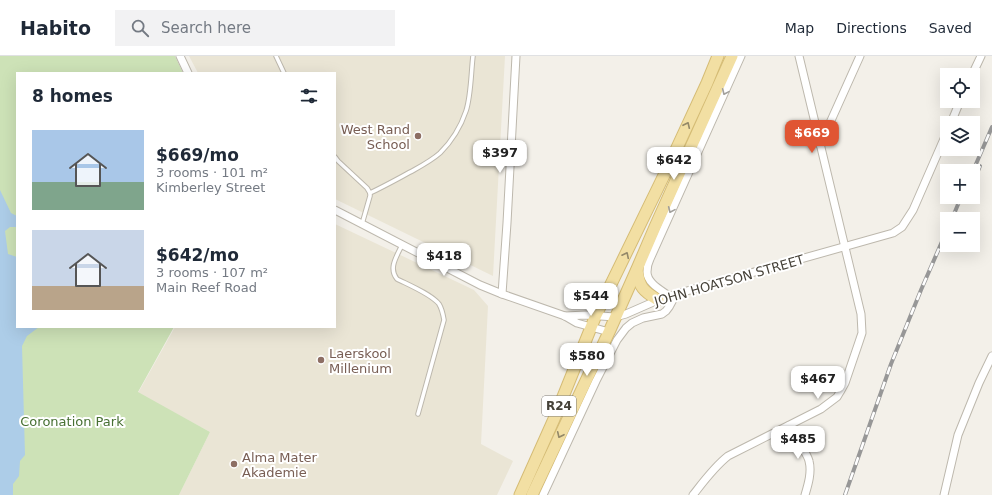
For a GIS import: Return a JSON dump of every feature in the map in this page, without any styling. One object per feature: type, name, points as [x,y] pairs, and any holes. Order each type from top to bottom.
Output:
[{"type":"main road","name":"R24","points":[[520,495],[554,419],[596,315],[669,165],[718,56]]},
{"type":"main road","name":"R24","points":[[532,495],[609,332],[732,56]]},
{"type":"main road","points":[[637,269],[638,279],[642,288],[658,300]]},
{"type":"street","points":[[180,56],[188,72]]},
{"type":"street","points":[[502,294],[516,56]]},
{"type":"street","points":[[543,495],[596,381],[617,340],[632,323],[643,318],[662,314],[669,307],[673,295],[650,281],[648,277],[647,272],[650,259],[741,56]]},
{"type":"street","points":[[693,495],[708,475],[728,456],[821,409],[837,396],[845,383],[862,333],[860,314],[799,56]]},
{"type":"street","points":[[820,145],[860,56]]},
{"type":"street","points":[[975,68],[981,56]]},
{"type":"street","name":"JOHN HOATSON STREET","points":[[615,317],[673,295],[893,233],[902,227],[913,210],[940,148]]},
{"type":"street","points":[[336,211],[480,285],[565,316],[577,323],[609,332]]},
{"type":"street","points":[[565,316],[596,315],[615,317]]},
{"type":"street","points":[[944,495],[958,435],[979,383],[992,356]]},
{"type":"street","points":[[788,426],[807,455],[809,461],[809,480],[805,495]]},
{"type":"lane","points":[[276,56],[284,72]]},
{"type":"lane","points":[[370,193],[432,159],[453,137],[466,110],[473,56]]},
{"type":"lane","points":[[336,158],[367,188],[370,193],[362,224]]},
{"type":"lane","points":[[402,245],[393,263],[392,270],[394,275],[397,279],[429,296],[438,304],[443,312],[444,320],[418,414]]},
{"type":"shaded area","name":"West Rand School","points":[[189,56],[505,56],[493,276],[336,199],[336,72],[197,72]]},
{"type":"shaded area","name":"Laerskool Millenium","points":[[336,224],[474,290],[488,306],[481,444],[513,461],[497,495],[179,495],[210,432],[138,393],[174,328],[336,328]]},
{"type":"green space","name":"Coronation Park","points":[[0,56],[175,56],[183,72],[16,72],[16,328],[173,328],[138,392],[210,432],[179,495],[0,495]]},
{"type":"water","points":[[0,190],[11,213],[16,216],[16,227],[10,227],[5,231],[8,254],[16,257],[16,328],[38,328],[27,336],[22,346],[25,455],[20,461],[19,476],[13,484],[13,495],[0,495]]},
{"type":"railway","points":[[976,164],[992,127]]},
{"type":"railway","points":[[955,212],[958,204]]},
{"type":"railway","points":[[845,495],[891,364],[940,246]]},
{"type":"place","name":"West Rand School","points":[[418,136]]},
{"type":"place","name":"Laerskool Millenium","points":[[321,360]]},
{"type":"place","name":"Alma Mater Akademie","points":[[234,464]]}]
